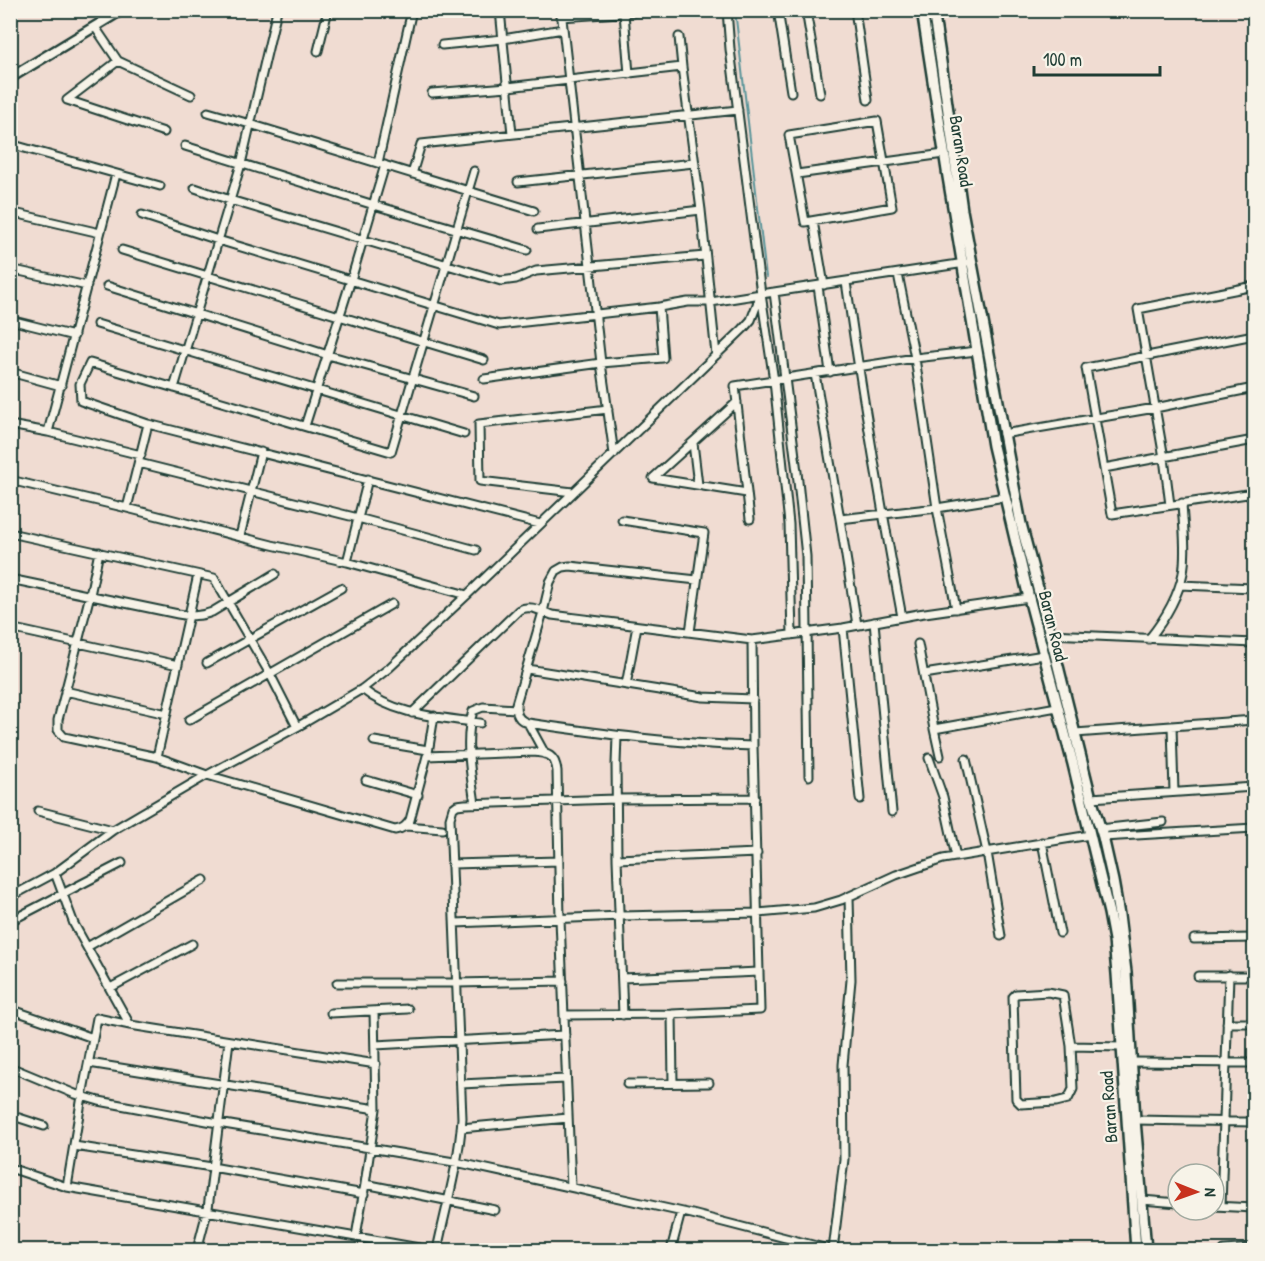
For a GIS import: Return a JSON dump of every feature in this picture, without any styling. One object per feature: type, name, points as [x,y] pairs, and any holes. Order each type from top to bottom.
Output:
[{"type":"main road","name":"Baran Road","points":[[922,10],[944,153],[1021,525],[1113,881],[1124,945],[1146,1251]]},
{"type":"main road","name":"Baran Road","points":[[933,10],[962,210],[978,351],[993,446],[1112,930],[1136,1251]]},
{"type":"street","points":[[10,78],[122,10]]},
{"type":"street","points":[[174,388],[241,164],[277,10]]},
{"type":"street","points":[[318,51],[328,10]]},
{"type":"street","points":[[305,426],[374,205],[412,10]]},
{"type":"street","points":[[500,10],[512,134]]},
{"type":"street","points":[[727,10],[761,294],[774,381],[789,524],[792,635]]},
{"type":"street","points":[[778,10],[791,92]]},
{"type":"street","points":[[806,10],[820,94]]},
{"type":"street","points":[[855,10],[868,100]]},
{"type":"street","points":[[614,454],[601,363],[561,14],[650,11]]},
{"type":"street","points":[[624,13],[629,74]]},
{"type":"street","points":[[95,27],[118,61],[191,95]]},
{"type":"street","points":[[442,45],[503,39],[563,29]]},
{"type":"street","points":[[679,37],[701,210],[716,355]]},
{"type":"street","points":[[118,61],[66,100],[164,132]]},
{"type":"street","points":[[432,93],[508,87],[682,67]]},
{"type":"street","points":[[412,174],[421,144],[738,110]]},
{"type":"street","points":[[208,112],[534,211]]},
{"type":"street","points":[[877,121],[885,163],[892,207],[805,222],[789,135],[877,121]]},
{"type":"street","points":[[10,144],[160,186]]},
{"type":"street","points":[[185,146],[526,250]]},
{"type":"street","points":[[798,174],[944,153]]},
{"type":"street","points":[[518,182],[694,163]]},
{"type":"street","points":[[474,171],[391,452],[90,363],[80,384],[81,401],[148,424],[540,524]]},
{"type":"street","points":[[48,432],[116,174]]},
{"type":"street","points":[[195,188],[506,282],[536,271],[705,256]]},
{"type":"street","points":[[538,229],[701,210]]},
{"type":"street","points":[[10,212],[100,233]]},
{"type":"street","points":[[142,215],[499,325],[688,302],[711,302],[967,263]]},
{"type":"street","points":[[813,221],[830,372]]},
{"type":"street","points":[[122,250],[484,360]]},
{"type":"street","points":[[10,268],[87,286]]},
{"type":"street","points":[[898,274],[915,358],[937,508],[956,609]]},
{"type":"street","points":[[846,282],[858,367],[902,617]]},
{"type":"street","points":[[106,286],[328,355],[474,396]]},
{"type":"street","points":[[1170,504],[1138,309],[1254,286]]},
{"type":"street","points":[[774,292],[806,556],[809,776]]},
{"type":"street","points":[[10,897],[55,873],[113,830],[362,689],[389,668],[751,320],[761,294]]},
{"type":"street","points":[[484,379],[601,363],[663,358],[659,307]]},
{"type":"street","points":[[10,320],[74,336]]},
{"type":"street","points":[[97,324],[464,434]]},
{"type":"street","points":[[1254,335],[1086,368],[1112,514],[1254,493]]},
{"type":"street","points":[[750,519],[735,386],[915,358],[978,351]]},
{"type":"street","points":[[10,372],[61,386]]},
{"type":"street","points":[[815,374],[857,625]]},
{"type":"street","points":[[1003,434],[1155,408],[1254,388]]},
{"type":"street","points":[[737,402],[653,478],[747,493]]},
{"type":"street","points":[[573,492],[480,481],[479,424],[608,409]]},
{"type":"street","points":[[128,508],[148,424]]},
{"type":"street","points":[[10,425],[48,432],[251,491],[476,550]]},
{"type":"street","points":[[1104,468],[1254,440]]},
{"type":"street","points":[[693,443],[698,485]]},
{"type":"street","points":[[240,536],[261,452]]},
{"type":"street","points":[[347,562],[368,479]]},
{"type":"street","points":[[10,480],[347,562],[467,595]]},
{"type":"street","points":[[840,519],[937,508],[1005,497]]},
{"type":"street","points":[[1149,639],[1165,617],[1180,585],[1184,562],[1182,503]]},
{"type":"street","points":[[622,520],[704,533],[690,632]]},
{"type":"street","points":[[10,532],[214,578],[270,674],[297,727]]},
{"type":"street","points":[[99,552],[57,727],[61,735],[69,739],[157,757],[207,775],[401,830],[410,820],[418,795],[434,716]]},
{"type":"street","points":[[697,580],[570,566],[559,569],[553,574],[550,582],[516,704],[519,718],[528,723],[617,736],[695,744],[753,746]]},
{"type":"street","points":[[10,579],[189,616],[204,615],[229,603],[275,574]]},
{"type":"street","points":[[157,757],[198,575]]},
{"type":"street","points":[[1180,585],[1254,588]]},
{"type":"street","points":[[207,663],[341,588]]},
{"type":"street","points":[[412,712],[519,610],[528,607],[552,615],[752,640],[1029,598]]},
{"type":"street","points":[[189,720],[392,604]]},
{"type":"street","points":[[874,622],[892,812]]},
{"type":"street","points":[[626,685],[637,626]]},
{"type":"street","points":[[10,628],[178,664]]},
{"type":"street","points":[[843,628],[860,799]]},
{"type":"street","points":[[1050,634],[1254,643]]},
{"type":"street","points":[[564,1015],[760,1010],[752,640]]},
{"type":"street","points":[[918,644],[940,756]]},
{"type":"street","points":[[924,674],[1044,655]]},
{"type":"street","points":[[527,669],[703,697],[753,699]]},
{"type":"street","points":[[362,689],[372,698],[392,707],[480,723]]},
{"type":"street","points":[[65,691],[167,714]]},
{"type":"street","points":[[475,804],[468,754],[473,711],[483,707],[516,709]]},
{"type":"street","points":[[934,729],[1057,707]]},
{"type":"street","points":[[1075,733],[1254,720]]},
{"type":"street","points":[[528,723],[545,754]]},
{"type":"street","points":[[1172,726],[1174,792]]},
{"type":"street","points":[[617,736],[617,859],[623,1014]]},
{"type":"street","points":[[374,741],[428,753],[533,752],[545,754],[552,758],[556,765],[571,1187]]},
{"type":"street","points":[[929,758],[943,797],[956,857]]},
{"type":"street","points":[[966,759],[987,852],[1001,936]]},
{"type":"street","points":[[366,780],[418,795]]},
{"type":"street","points":[[1091,798],[1254,787]]},
{"type":"street","points":[[437,1251],[461,1128],[451,810],[457,805],[475,804],[616,799],[755,798]]},
{"type":"street","points":[[38,811],[113,830]]},
{"type":"street","points":[[1101,833],[1163,822]]},
{"type":"street","points":[[406,826],[442,830]]},
{"type":"street","points":[[1101,833],[1254,828]]},
{"type":"street","points":[[454,923],[758,913],[814,908],[849,897],[896,876],[943,859],[1090,834]]},
{"type":"street","points":[[1042,843],[1060,933]]},
{"type":"street","points":[[617,859],[756,853]]},
{"type":"street","points":[[452,864],[559,861]]},
{"type":"street","points":[[14,919],[122,863]]},
{"type":"street","points":[[55,873],[74,924],[130,1025]]},
{"type":"street","points":[[87,946],[204,880]]},
{"type":"street","points":[[10,1067],[99,1101],[456,1163],[681,1212],[832,1251],[844,1159],[843,1065],[850,980],[849,897]]},
{"type":"street","points":[[1194,939],[1254,938]]},
{"type":"street","points":[[110,988],[192,944]]},
{"type":"street","points":[[622,978],[759,972]]},
{"type":"street","points":[[1221,1162],[1229,975]]},
{"type":"street","points":[[1198,976],[1254,976]]},
{"type":"street","points":[[337,983],[562,981]]},
{"type":"street","points":[[1048,992],[1063,995],[1071,1046],[1073,1089],[1068,1099],[1021,1104],[1016,1100],[1013,997],[1016,994],[1048,992]]},
{"type":"street","points":[[10,1009],[93,1038]]},
{"type":"street","points":[[331,1013],[408,1009]]},
{"type":"street","points":[[356,1236],[376,1109],[374,1011]]},
{"type":"street","points":[[672,1014],[672,1083]]},
{"type":"street","points":[[67,1187],[97,1018],[376,1064]]},
{"type":"street","points":[[1227,1023],[1254,1023]]},
{"type":"street","points":[[375,1045],[565,1035]]},
{"type":"street","points":[[197,1251],[207,1211],[229,1041]]},
{"type":"street","points":[[1071,1046],[1122,1047]]},
{"type":"street","points":[[1132,1062],[1254,1063]]},
{"type":"street","points":[[88,1063],[376,1109]]},
{"type":"street","points":[[461,1084],[566,1079]]},
{"type":"street","points":[[627,1084],[709,1083]]},
{"type":"street","points":[[10,1114],[44,1126]]},
{"type":"street","points":[[461,1128],[568,1118]]},
{"type":"street","points":[[1135,1120],[1254,1122]]},
{"type":"street","points":[[74,1146],[212,1167],[364,1194]]},
{"type":"street","points":[[10,1168],[67,1187],[356,1236],[430,1251]]},
{"type":"street","points":[[365,1184],[495,1210]]},
{"type":"street","points":[[1142,1200],[1166,1202]]},
{"type":"street","points":[[1226,1206],[1254,1208]]},
{"type":"street","points":[[671,1251],[681,1212]]},
{"type":"street","points":[[1224,1251],[1254,1248]]},
{"type":"waterway","points":[[735,10],[766,277]]}]
